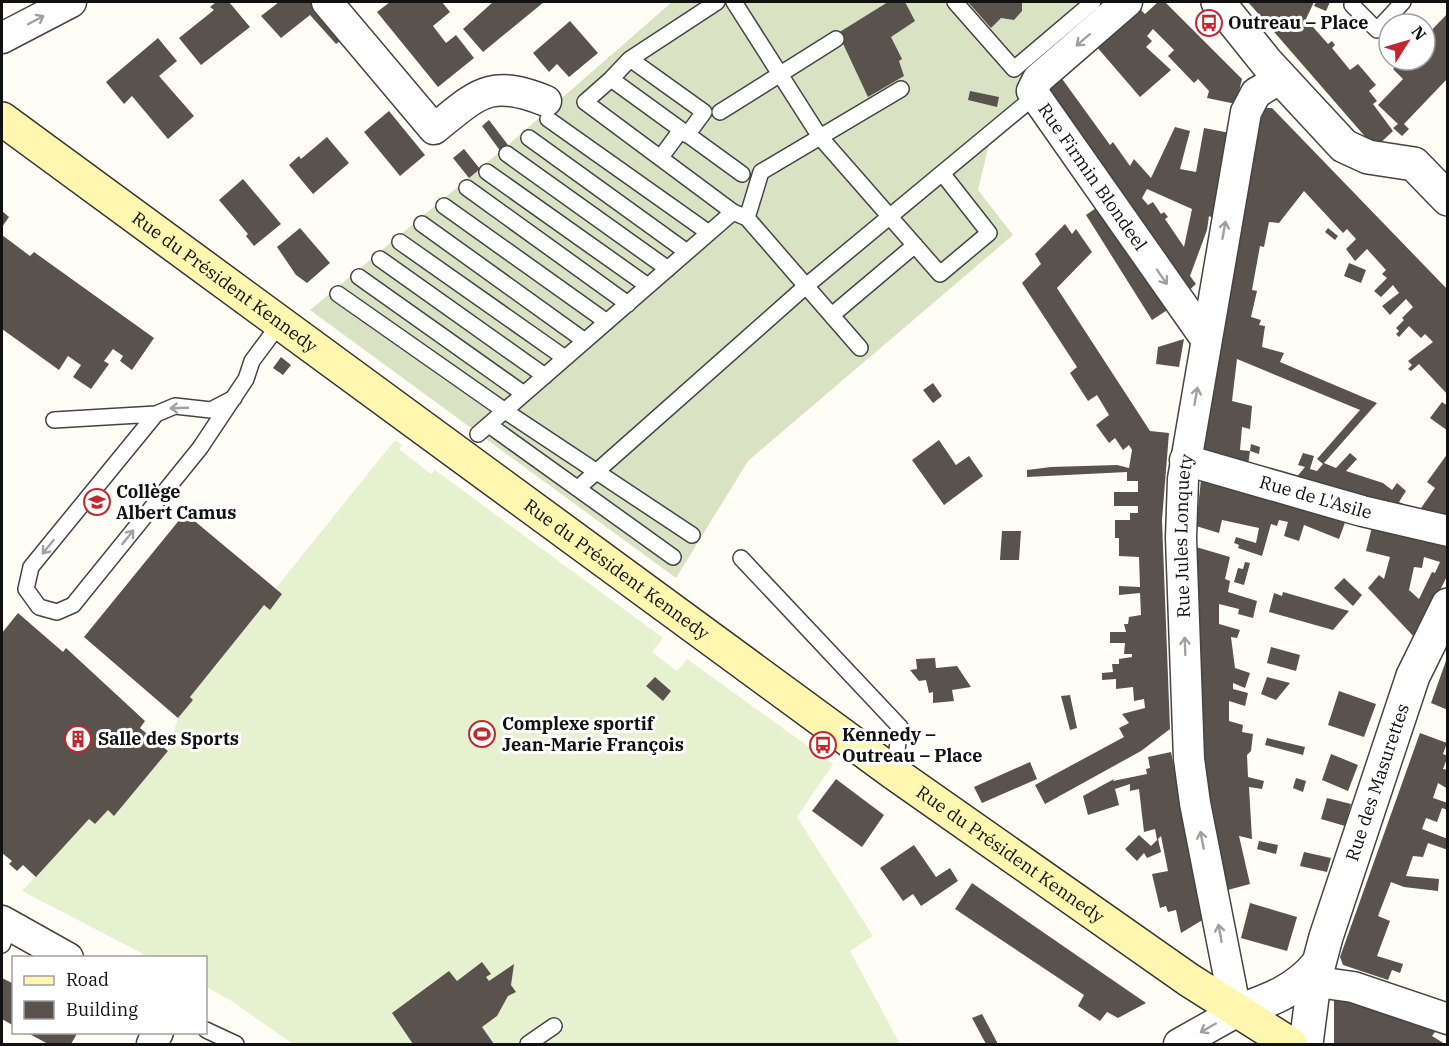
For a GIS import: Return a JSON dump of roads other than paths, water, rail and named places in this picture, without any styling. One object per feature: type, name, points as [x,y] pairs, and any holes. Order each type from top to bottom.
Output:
[{"type":"main road","name":"Rue du Président Kennedy","points":[[2,119],[894,773],[1236,1012]]},
{"type":"main road","points":[[1236,1012],[1269,1044]]},
{"type":"main road","points":[[1236,1012],[1290,1044]]},
{"type":"street","points":[[2,38],[71,2]]},
{"type":"street","points":[[327,2],[434,129],[472,99],[493,90],[526,93],[547,110]]},
{"type":"street","name":"Rue Firmin Blondeel","points":[[1127,2],[1038,79],[1032,91],[1206,339]]},
{"type":"street","points":[[1218,2],[1281,78],[1352,152],[1368,157],[1413,164],[1448,199]]},
{"type":"street","name":"Rue Jules Lonquety","points":[[1236,1012],[1195,803],[1189,759],[1181,538],[1185,460],[1246,112],[1256,93],[1281,78]]},
{"type":"street","name":"Rue de L'Asile","points":[[1185,460],[1362,511],[1448,531]]},
{"type":"street","name":"Rue des Masurettes","points":[[1306,1044],[1312,975],[1411,682],[1448,605]]},
{"type":"street","points":[[4,931],[66,956]]},
{"type":"street","points":[[1179,1044],[1236,1012],[1280,996],[1312,975],[1448,1019]]},
{"type":"lane","points":[[717,2],[660,42],[651,44],[630,59],[585,102],[740,215],[860,348]]},
{"type":"lane","points":[[734,2],[820,137],[940,274],[989,233],[942,173]]},
{"type":"lane","points":[[955,2],[1014,69],[1093,2]]},
{"type":"lane","points":[[1353,2],[1352,5],[1377,30],[1403,2]]},
{"type":"lane","points":[[720,112],[836,39]]},
{"type":"lane","points":[[630,59],[704,112],[660,157]]},
{"type":"lane","points":[[610,79],[742,174]]},
{"type":"lane","points":[[673,557],[578,488],[484,430],[709,233],[740,215],[760,172],[901,89]]},
{"type":"lane","points":[[578,488],[806,286],[1035,96]]},
{"type":"lane","points":[[547,110],[709,233]]},
{"type":"lane","points":[[529,138],[687,252]]},
{"type":"lane","points":[[507,154],[668,268]]},
{"type":"lane","points":[[487,172],[648,286]]},
{"type":"lane","points":[[467,188],[628,304]]},
{"type":"lane","points":[[444,206],[607,322]]},
{"type":"lane","points":[[422,224],[585,341]]},
{"type":"lane","points":[[400,242],[565,358]]},
{"type":"lane","points":[[832,315],[915,245]]},
{"type":"lane","points":[[380,259],[545,376]]},
{"type":"lane","points":[[359,277],[524,394]]},
{"type":"lane","points":[[338,294],[505,411],[692,535]]},
{"type":"lane","points":[[156,414],[32,567],[26,589],[39,607],[57,612],[73,605],[200,448],[246,379],[252,361],[281,322]]},
{"type":"lane","points":[[54,420],[156,414],[175,406],[211,410],[234,398]]},
{"type":"lane","points":[[741,558],[900,727],[894,773]]},
{"type":"lane","points":[[528,1044],[554,1026]]},
{"type":"lane","points":[[207,1030],[236,1044]]},
{"type":"place","name":"Outreau – Place","points":[[1209,23]]},
{"type":"place","name":"Collège Albert Camus","points":[[97,502]]},
{"type":"place","name":"Complexe sportif Jean-Marie François","points":[[482,734]]},
{"type":"place","name":"Salle des Sports","points":[[78,739]]},
{"type":"place","name":"Kennedy – Outreau – Place","points":[[823,745]]}]
